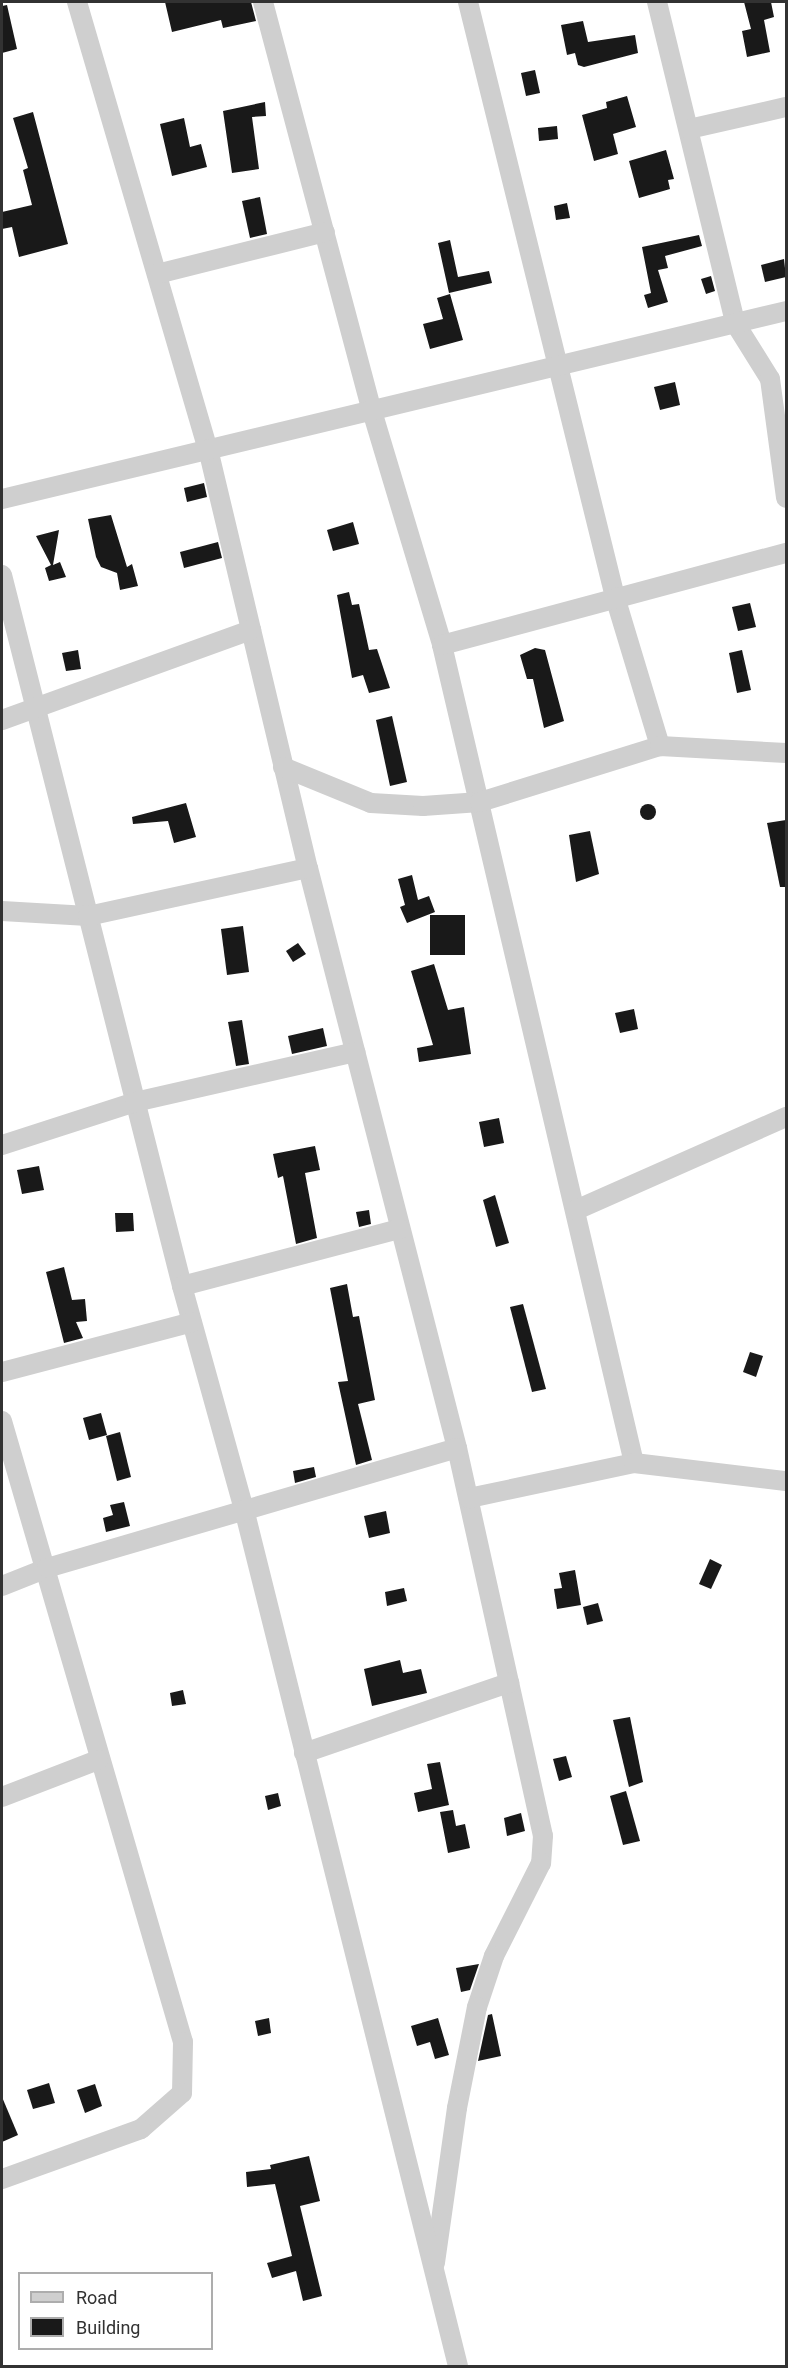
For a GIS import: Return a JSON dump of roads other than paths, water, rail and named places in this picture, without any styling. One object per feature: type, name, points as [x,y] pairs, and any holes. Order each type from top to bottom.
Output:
[{"type":"street","points":[[77,2],[207,449],[308,868],[457,1448],[543,1836],[541,1863],[494,1956],[477,2007],[457,2108],[435,2263]]},
{"type":"street","points":[[263,2],[372,411],[442,645],[634,1463]]},
{"type":"street","points":[[468,2],[615,597],[660,746]]},
{"type":"street","points":[[657,2],[735,323],[770,379],[786,498]]},
{"type":"street","points":[[689,129],[786,107]]},
{"type":"street","points":[[157,274],[325,232]]},
{"type":"street","points":[[2,499],[207,449],[560,368],[786,310]]},
{"type":"street","points":[[442,645],[786,553]]},
{"type":"street","points":[[2,575],[182,1286],[245,1513],[435,2263],[458,2367]]},
{"type":"street","points":[[2,720],[251,630]]},
{"type":"street","points":[[283,767],[371,803],[423,806],[480,802],[660,746],[786,753]]},
{"type":"street","points":[[2,911],[88,916],[308,868]]},
{"type":"street","points":[[2,1145],[135,1102],[355,1052]]},
{"type":"street","points":[[576,1210],[786,1117]]},
{"type":"street","points":[[182,1286],[400,1229]]},
{"type":"street","points":[[2,1372],[192,1323]]},
{"type":"street","points":[[2,1421],[47,1568],[98,1760],[183,2042],[182,2093],[141,2129],[2,2179]]},
{"type":"street","points":[[2,1586],[47,1568],[245,1513],[457,1448]]},
{"type":"street","points":[[469,1498],[634,1463],[786,1481]]},
{"type":"street","points":[[304,1753],[509,1683]]},
{"type":"street","points":[[2,1797],[98,1760]]}]
